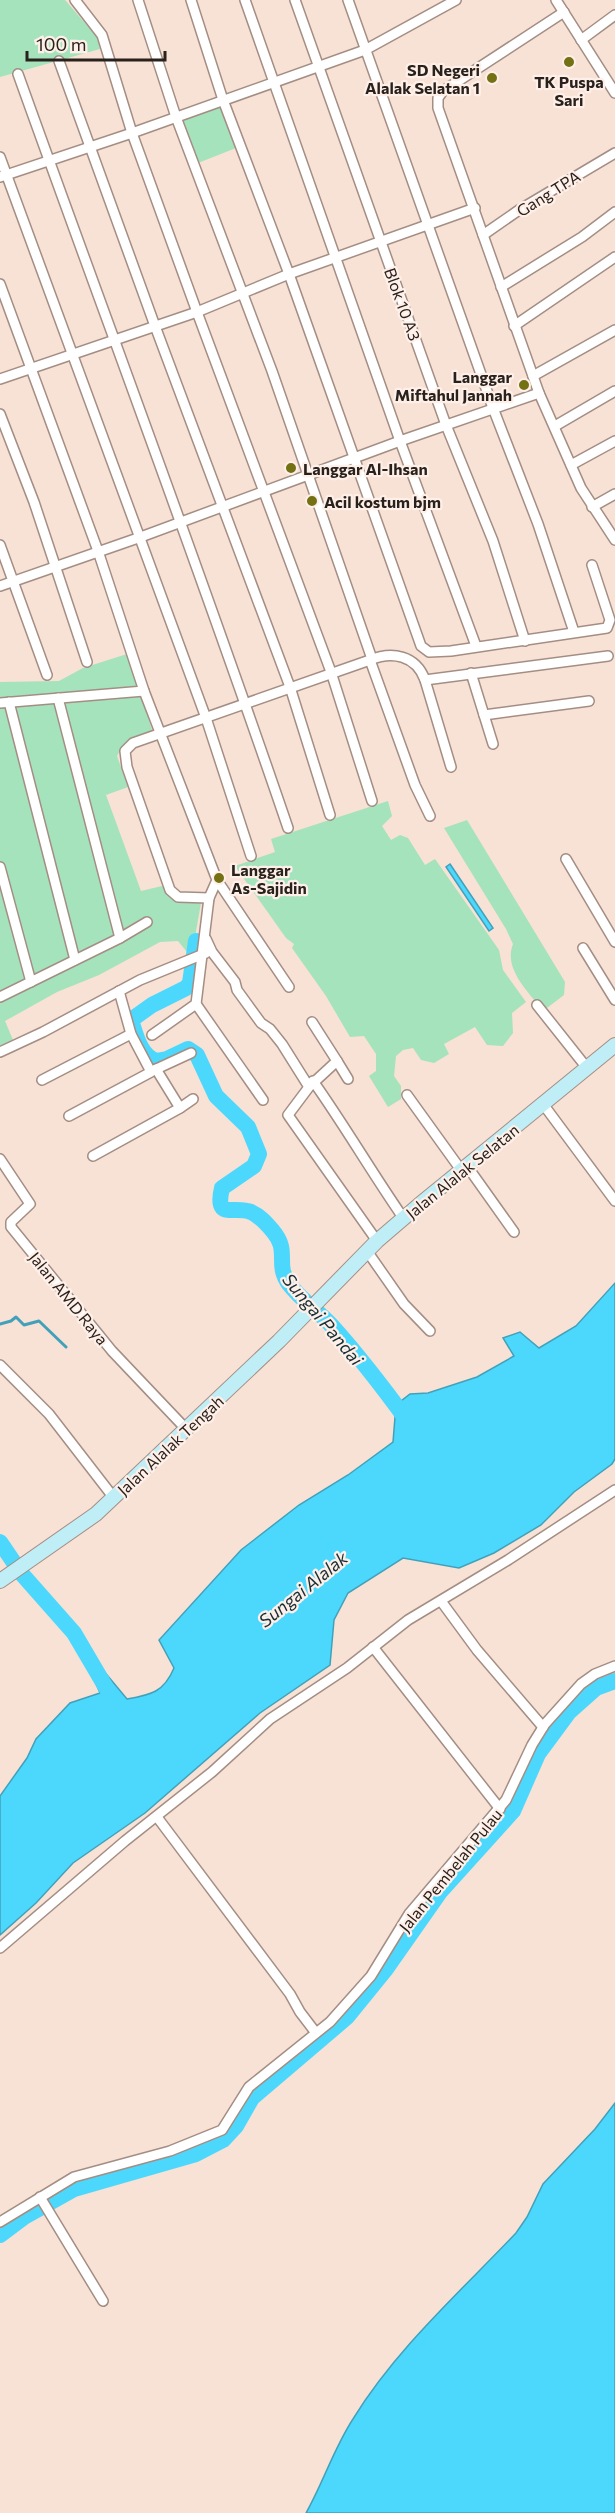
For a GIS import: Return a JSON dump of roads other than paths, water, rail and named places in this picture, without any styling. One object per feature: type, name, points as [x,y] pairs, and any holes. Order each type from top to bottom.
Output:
[{"type":"street","points":[[75,0],[102,35],[132,133],[196,312],[331,672],[372,801]]},
{"type":"street","points":[[138,0],[176,117],[309,475],[415,785],[430,816]]},
{"type":"street","points":[[191,0],[223,100],[289,274],[421,646],[429,652],[525,641],[607,628],[610,623],[592,565]]},
{"type":"street","points":[[245,0],[400,441],[476,646]]},
{"type":"street","name":"Blok 10 A3","points":[[295,0],[446,425],[493,541],[525,641]]},
{"type":"street","points":[[348,0],[493,408],[538,524],[574,632]]},
{"type":"street","points":[[3,176],[365,50],[456,0]]},
{"type":"street","points":[[556,0],[615,93]]},
{"type":"street","points":[[564,12],[443,91],[438,98],[438,108],[539,393],[592,507],[615,540]]},
{"type":"street","points":[[581,40],[615,15]]},
{"type":"street","points":[[59,61],[154,326],[290,687],[330,815]]},
{"type":"street","points":[[18,74],[182,521],[288,828]]},
{"type":"street","name":"Gang TPA","points":[[483,235],[615,153]]},
{"type":"street","points":[[0,157],[3,176],[72,354],[206,718],[251,856]]},
{"type":"street","points":[[0,379],[196,312],[289,274],[382,243],[475,208]]},
{"type":"street","points":[[501,287],[572,243],[615,212]]},
{"type":"street","points":[[514,326],[615,257]]},
{"type":"street","points":[[0,284],[98,550],[144,691],[207,860],[217,880],[289,987]]},
{"type":"street","points":[[533,376],[615,330]]},
{"type":"street","points":[[555,426],[615,391]]},
{"type":"street","points":[[0,586],[539,393]]},
{"type":"street","points":[[0,414],[18,456],[87,662]]},
{"type":"street","points":[[571,465],[615,441]]},
{"type":"street","points":[[592,507],[615,494]]},
{"type":"street","points":[[0,545],[47,675]]},
{"type":"street","points":[[209,898],[178,897],[170,890],[124,756],[128,747],[133,743],[331,672],[392,654],[401,655],[415,665],[425,680],[451,767]]},
{"type":"street","points":[[425,680],[608,656]]},
{"type":"street","points":[[471,673],[493,744]]},
{"type":"street","points":[[75,960],[4,703],[144,691]]},
{"type":"street","points":[[58,698],[120,938]]},
{"type":"street","points":[[484,715],[589,701]]},
{"type":"street","points":[[566,859],[615,942]]},
{"type":"street","points":[[0,867],[31,982]]},
{"type":"street","points":[[217,880],[209,898],[206,939],[196,956],[196,1004],[262,1100]]},
{"type":"street","points":[[0,996],[120,938],[147,922]]},
{"type":"street","points":[[206,939],[212,952],[231,976],[237,990],[261,1023],[282,1044],[340,1119],[404,1219]]},
{"type":"street","points":[[583,948],[615,1000]]},
{"type":"street","points":[[0,1052],[43,1032],[118,991],[196,956],[212,952]]},
{"type":"street","points":[[118,991],[131,1034],[180,1108]]},
{"type":"street","points":[[152,1035],[196,1004]]},
{"type":"street","points":[[537,1005],[587,1068]]},
{"type":"street","points":[[312,1022],[348,1079]]},
{"type":"street","points":[[42,1080],[131,1034]]},
{"type":"street","name":"Jalan Alalak Selatan","points":[[313,1306],[377,1241],[615,1046]]},
{"type":"street","points":[[69,1116],[154,1070],[191,1053]]},
{"type":"street","points":[[337,1061],[311,1084],[288,1115],[377,1241]]},
{"type":"street","points":[[407,1095],[514,1232]]},
{"type":"street","points":[[93,1155],[193,1099]]},
{"type":"street","points":[[543,1104],[615,1202]]},
{"type":"street","name":"Jalan AMD Raya","points":[[0,1159],[30,1204],[11,1222],[11,1227],[112,1351],[187,1430]]},
{"type":"street","points":[[367,1251],[404,1304],[430,1331]]},
{"type":"street","name":"Jalan Alalak Tengah","points":[[0,1581],[96,1514],[187,1430],[313,1306]]},
{"type":"street","points":[[0,1365],[49,1414],[114,1498]]},
{"type":"street","points":[[0,1948],[117,1848],[212,1772],[270,1719],[347,1668],[408,1620],[567,1523],[615,1490]]},
{"type":"street","points":[[441,1600],[477,1650],[543,1727]]},
{"type":"street","points":[[373,1647],[500,1809]]},
{"type":"street","name":"Jalan Pembelah Pulau","points":[[0,2222],[74,2177],[170,2151],[222,2130],[249,2087],[346,2006],[371,1976],[409,1914],[500,1809],[543,1727],[580,1684],[595,1674],[615,1666]]},
{"type":"street","points":[[158,1816],[316,2033]]},
{"type":"street","points":[[40,2197],[103,2301]]},
{"type":"water","points":[[450,864],[493,928],[489,931],[446,867]]},
{"type":"water","name":"Sungai Alalak","points":[[615,1283],[615,1459],[612,1464],[574,1492],[541,1525],[494,1553],[459,1568],[403,1558],[348,1593],[334,1620],[330,1665],[260,1713],[145,1813],[73,1863],[36,1903],[0,1935],[0,1796],[27,1758],[36,1739],[70,1703],[100,1693],[92,1674],[102,1669],[127,1699],[156,1691],[166,1682],[174,1668],[159,1640],[241,1550],[299,1505],[348,1475],[393,1442],[396,1405],[410,1394],[428,1393],[477,1377],[514,1356],[503,1338],[520,1332],[539,1348],[576,1326]]},
{"type":"water","points":[[615,2103],[615,2513],[306,2513],[346,2430],[370,2393],[409,2345],[516,2233],[527,2217],[543,2184],[595,2129]]},
{"type":"waterway","name":"Sungai Pandai","points":[[196,941],[190,983],[186,988],[152,1005],[131,1020],[139,1044],[146,1054],[156,1061],[167,1059],[188,1049],[197,1055],[216,1096],[248,1127],[259,1154],[254,1166],[222,1188],[221,1205],[227,1210],[251,1212],[270,1227],[281,1245],[283,1270],[289,1284],[342,1337],[409,1423]]},
{"type":"waterway","points":[[0,1324],[16,1317],[24,1325],[39,1321],[66,1347]]},
{"type":"waterway","points":[[0,1542],[21,1573],[74,1633],[108,1691]]},
{"type":"waterway","points":[[0,2235],[24,2217],[74,2189],[196,2154],[223,2140],[236,2126],[252,2098],[347,2017],[386,1969],[440,1892],[513,1811],[538,1754],[569,1712],[596,1688],[615,1681]]},
{"type":"place","name":"TK Puspa Sari","points":[[569,62]]},
{"type":"place","name":"SD Negeri Alalak Selatan 1","points":[[492,78]]},
{"type":"place","name":"Langgar Miftahul Jannah","points":[[524,385]]},
{"type":"place","name":"Langgar Al-Ihsan","points":[[291,468]]},
{"type":"place","name":"Acil kostum bjm","points":[[312,501]]},
{"type":"place","name":"Langgar As-Sajidin","points":[[219,878]]}]
